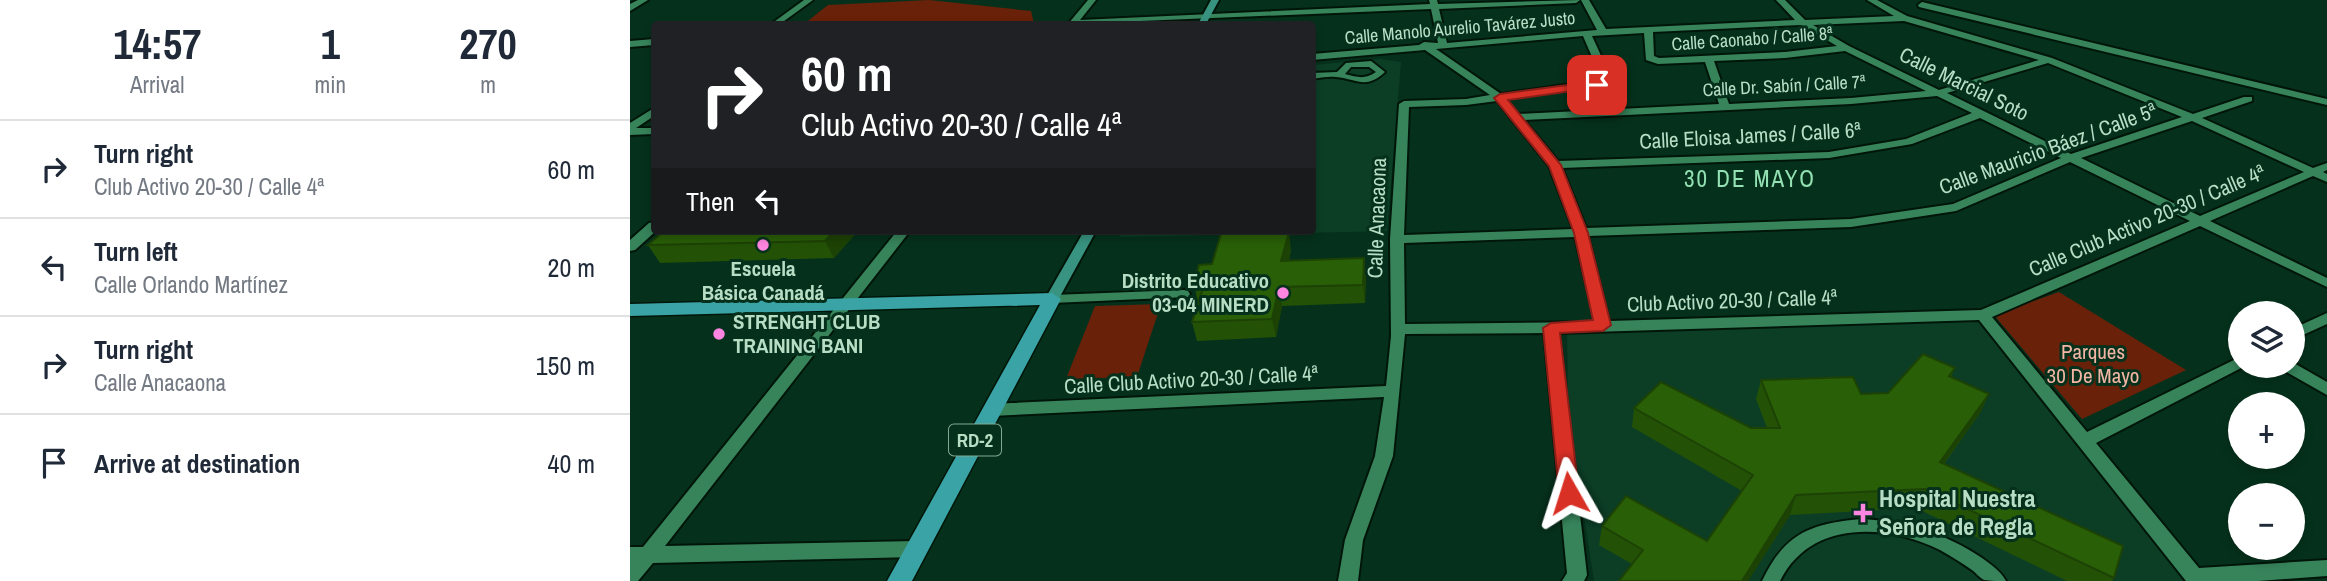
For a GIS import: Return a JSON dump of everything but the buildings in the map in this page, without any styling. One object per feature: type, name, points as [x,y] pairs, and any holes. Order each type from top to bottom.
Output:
[{"type":"main road","points":[[630,310],[1052,299]]},
{"type":"main road","name":"RD-2","points":[[899,581],[1052,299]]},
{"type":"street","points":[[630,8],[644,0]]},
{"type":"street","points":[[779,21],[809,0]]},
{"type":"street","points":[[1074,21],[1092,0]]},
{"type":"street","points":[[1204,20],[1214,0]]},
{"type":"street","points":[[1171,21],[1434,3],[1576,0]]},
{"type":"street","points":[[1585,0],[1603,32]]},
{"type":"street","name":"Calle Marcial Soto","points":[[1780,0],[1800,22],[1846,48],[2327,284]]},
{"type":"street","points":[[1871,0],[1904,18],[2049,60],[2320,169],[2327,178]]},
{"type":"street","points":[[1434,3],[1443,44]]},
{"type":"street","points":[[1922,5],[2327,102]]},
{"type":"street","name":"Calle Manolo Aurelio Tavárez Justo","points":[[1316,57],[1424,45],[1586,33],[1904,18]]},
{"type":"street","name":"Calle Caonabo / Calle 8ª","points":[[1648,29],[1648,58],[1651,60],[1709,60],[1846,48]]},
{"type":"street","name":"Calle Anacaona","points":[[1348,581],[1354,540],[1384,456],[1393,391],[1398,329],[1397,239],[1404,104],[1440,104],[1500,98],[1603,82],[1604,73],[1586,33]]},
{"type":"street","points":[[630,44],[651,42]]},
{"type":"street","points":[[1424,45],[1500,98],[1555,165],[1581,233],[1603,325]]},
{"type":"street","points":[[1709,60],[1725,106]]},
{"type":"street","name":"Calle Dr. Sabín / Calle 7ª","points":[[1515,117],[1851,101],[1938,93],[2049,60]]},
{"type":"street","name":"Calle Mauricio Báez / Calle 5ª","points":[[1397,239],[1851,223],[1956,207],[2070,158],[2248,99]]},
{"type":"street","points":[[630,130],[651,113]]},
{"type":"street","name":"Calle Eloisa James / Calle 6ª","points":[[1555,165],[1829,155],[1908,142],[1982,113]]},
{"type":"street","points":[[630,130],[651,131]]},
{"type":"street","name":"Calle Club Activo 20-30 / Calle 4ª","points":[[1983,314],[2320,169]]},
{"type":"street","points":[[630,247],[651,229]]},
{"type":"street","points":[[630,578],[639,555],[901,235]]},
{"type":"street","points":[[1052,299],[1088,235]]},
{"type":"street","points":[[1983,314],[2196,579],[2327,568]]},
{"type":"street","name":"Club Activo 20-30 / Calle 4ª","points":[[1398,329],[1551,328],[1983,314]]},
{"type":"street","points":[[2305,329],[2327,318]]},
{"type":"street","points":[[1551,328],[1577,575],[1572,581]]},
{"type":"street","points":[[2085,441],[2228,368]]},
{"type":"street","points":[[2305,376],[2327,388]]},
{"type":"street","name":"Calle Club Activo 20-30 / Calle 4ª","points":[[991,410],[1393,391]]},
{"type":"street","points":[[639,555],[917,549]]},
{"type":"lane","points":[[1316,76],[1339,74]]},
{"type":"lane","points":[[1052,299],[1184,294]]},
{"type":"lane","points":[[1771,581],[1787,552],[1799,541],[1831,529],[1868,526],[1887,527],[1927,537],[1966,556],[1997,581]]},
{"type":"shaded area","points":[[1380,59],[1401,62],[1387,231],[1316,233],[1316,65]]},
{"type":"shaded area","points":[[1121,235],[1209,235],[1120,237]]},
{"type":"shaded area","name":"Hospital Nuestra Señora de Regla","points":[[1983,315],[2198,581],[1594,581],[1573,444],[1568,394],[1567,327]]},
{"type":"green space","points":[[929,0],[1031,11],[1033,21],[808,21],[828,5]]},
{"type":"green space","name":"Parques 30 De Mayo","points":[[2059,292],[2186,370],[2082,419],[1994,315]]},
{"type":"green space","points":[[1161,304],[1137,377],[1066,379],[1095,306]]},
{"type":"place","name":"Escuela Básica Canadá","points":[[763,245]]},
{"type":"place","name":"Distrito Educativo 03-04 MINERD","points":[[1283,293]]},
{"type":"place","name":"STRENGHT CLUB TRAINING BANI","points":[[719,334]]},
{"type":"place","name":"Hospital Nuestra Señora de Regla","points":[[1863,513]]},
{"type":"district","name":"30 DE MAYO","points":[[1750,179]]},
{"type":"route","points":[[1569,493],[1551,328],[1603,325],[1581,233],[1555,165],[1500,98],[1597,85]]}]
